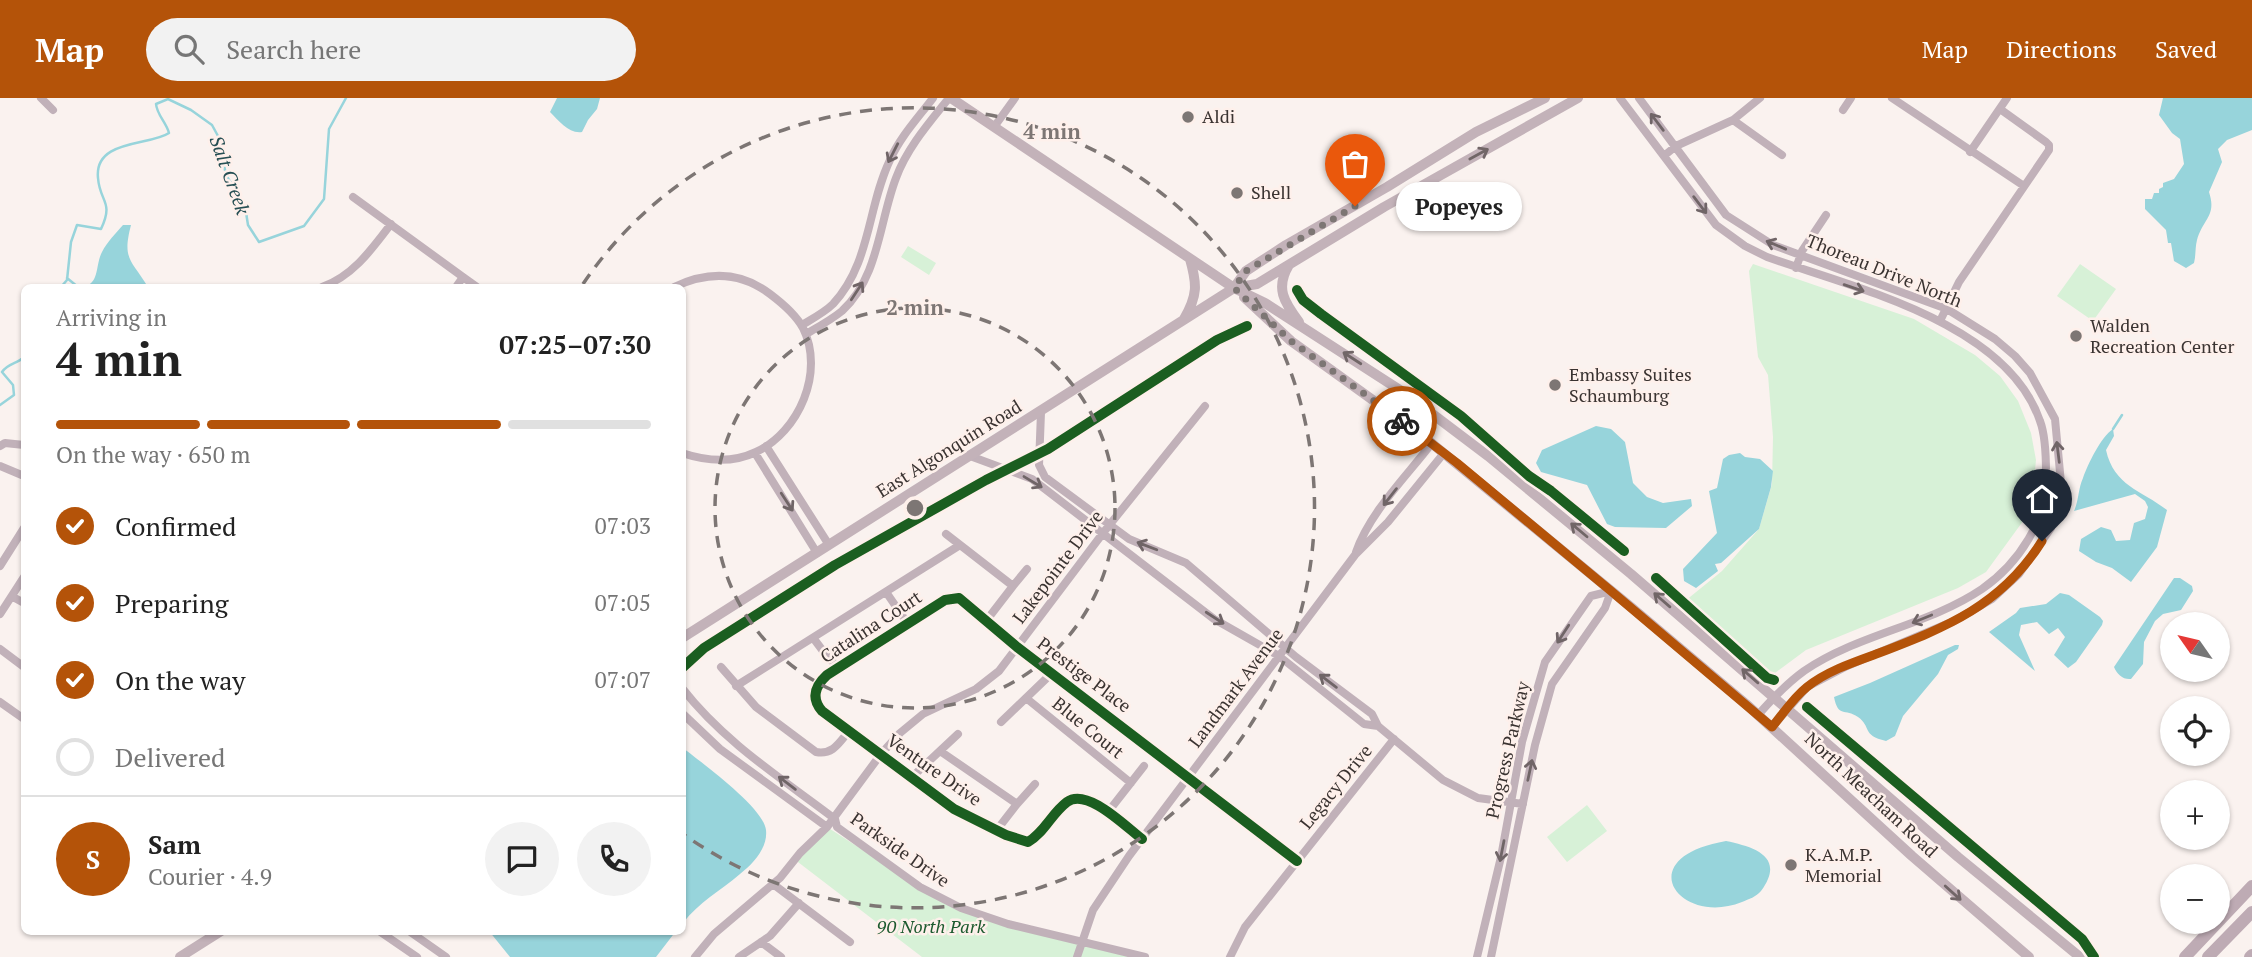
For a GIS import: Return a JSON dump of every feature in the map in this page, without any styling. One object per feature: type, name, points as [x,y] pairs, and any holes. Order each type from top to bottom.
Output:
[{"type":"highway","points":[[2185,957],[2252,886]]},
{"type":"highway","points":[[2208,957],[2252,912]]},
{"type":"main road","name":"North Meacham Road","points":[[950,98],[1234,288],[1265,303],[1406,394],[1471,442],[1631,574],[1958,858],[2080,957]]},
{"type":"main road","name":"East Algonquin Road","points":[[686,635],[1234,288],[1246,271],[1286,245],[1476,132],[1545,98]]},
{"type":"main road","name":"East Algonquin Road","points":[[1234,288],[1257,284],[1415,190],[1578,98]]},
{"type":"main road","points":[[1182,321],[1195,294],[1196,282],[1190,259]]},
{"type":"main road","points":[[1289,264],[1281,282],[1282,296],[1303,327]]},
{"type":"main road","name":"North Meacham Road","points":[[1234,288],[1291,341],[1432,443],[1611,591],[1772,727],[1931,873],[2029,957]]},
{"type":"main road","points":[[180,957],[215,935]]},
{"type":"street","points":[[41,98],[53,110]]},
{"type":"street","points":[[802,325],[831,306],[854,272],[862,256],[889,161],[899,142],[933,98]]},
{"type":"street","points":[[806,334],[844,309],[859,290],[873,262],[896,178],[908,151],[950,98]]},
{"type":"street","points":[[994,127],[1015,98]]},
{"type":"street","name":"Thoreau Drive North","points":[[1620,98],[1716,225],[1745,246],[1767,257],[1940,321],[1987,350],[2006,366],[2018,380],[2041,422],[2047,482],[2038,522],[2009,565],[1984,587],[1948,608],[1817,663],[1783,687],[1758,715]]},
{"type":"street","name":"Thoreau Drive North","points":[[1639,98],[1726,215],[1773,245],[1947,309],[1995,339],[2015,356],[2030,373],[2055,419],[2061,483],[2051,527],[2019,575],[1992,599],[1954,621],[1826,675],[1807,687],[1772,727]]},
{"type":"street","points":[[1665,155],[1676,146],[1733,120],[1760,98]]},
{"type":"street","points":[[1843,110],[1851,98]]},
{"type":"street","points":[[1892,98],[2024,186]]},
{"type":"street","points":[[1970,152],[2007,98]]},
{"type":"street","points":[[1940,321],[1959,282],[2048,154],[2049,145],[2000,109]]},
{"type":"street","points":[[1733,120],[1782,155]]},
{"type":"street","points":[[353,197],[473,284]]},
{"type":"street","points":[[1796,268],[1826,215]]},
{"type":"street","points":[[327,284],[367,256],[391,224]]},
{"type":"street","points":[[681,284],[695,278],[733,275],[756,283],[788,309],[802,325],[811,366],[806,395],[791,423],[766,446],[755,453],[724,460],[706,460],[686,454]]},
{"type":"street","points":[[458,284],[463,277]]},
{"type":"street","name":"Lakepointe Drive","points":[[827,827],[881,754],[923,714],[976,689],[999,671],[1102,533],[1206,406]]},
{"type":"street","points":[[1041,412],[1039,466],[1045,477],[1129,539],[1186,563],[1286,647],[1372,714],[1378,726],[1443,779],[1478,798],[1523,804]]},
{"type":"street","points":[[0,446],[5,443],[21,445]]},
{"type":"street","points":[[1355,555],[1360,539],[1376,514],[1432,443]]},
{"type":"street","points":[[766,446],[829,545]]},
{"type":"street","points":[[755,453],[817,553]]},
{"type":"street","name":"Landmark Avenue","points":[[1077,957],[1093,910],[1142,839],[1355,555],[1388,522],[1444,453]]},
{"type":"street","points":[[970,456],[1032,479],[1214,619],[1279,656],[1364,724],[1378,726]]},
{"type":"street","points":[[0,466],[21,475]]},
{"type":"street","points":[[0,566],[21,533]]},
{"type":"street","points":[[946,534],[1013,586]]},
{"type":"street","points":[[736,686],[960,545]]},
{"type":"street","points":[[986,621],[1027,569]]},
{"type":"street","points":[[0,614],[21,582]]},
{"type":"street","name":"Progress Parkway","points":[[1478,957],[1522,742],[1545,662],[1591,596],[1611,591]]},
{"type":"street","name":"Progress Parkway","points":[[1491,957],[1535,745],[1552,684],[1605,608],[1611,591]]},
{"type":"street","points":[[886,592],[908,624]]},
{"type":"street","points":[[13,597],[21,601]]},
{"type":"street","name":"Prestige Place","points":[[959,598],[1017,647],[1297,860]]},
{"type":"street","name":"Catalina Court","points":[[815,699],[815,691],[820,681],[839,667],[945,600],[959,598]]},
{"type":"street","points":[[814,639],[829,659],[839,667]]},
{"type":"street","points":[[0,649],[21,665]]},
{"type":"street","points":[[721,667],[756,707],[816,752],[825,753],[834,749],[849,731]]},
{"type":"street","name":"Blue Court","points":[[1001,722],[1052,673]]},
{"type":"street","name":"Parkside Drive","points":[[686,693],[728,738],[833,818],[837,827],[938,898],[981,916],[1145,957]]},
{"type":"street","name":"Blue Court","points":[[1026,698],[1131,783]]},
{"type":"street","name":"Venture Drive","points":[[815,699],[822,711],[954,809],[996,831],[1028,842],[1039,835],[1068,801],[1080,798],[1097,804],[1142,839]]},
{"type":"street","points":[[0,702],[21,717]]},
{"type":"street","name":"Parkside Drive","points":[[686,717],[720,749],[827,827]]},
{"type":"street","points":[[912,777],[958,734]]},
{"type":"street","name":"Legacy Drive","points":[[1230,957],[1245,928],[1394,739]]},
{"type":"street","points":[[940,751],[1017,804]]},
{"type":"street","name":"Blue Court","points":[[1108,812],[1144,766]]},
{"type":"street","points":[[996,831],[1035,784]]},
{"type":"street","points":[[695,957],[722,926],[773,884],[827,827],[837,827]]},
{"type":"street","points":[[773,884],[850,942]]},
{"type":"street","points":[[739,957],[782,925],[799,904]]},
{"type":"street","points":[[385,935],[417,957]]},
{"type":"street","points":[[415,935],[446,957]]},
{"type":"street","points":[[761,942],[781,957]]},
{"type":"green space","points":[[908,246],[936,263],[929,275],[901,257]]},
{"type":"green space","points":[[1753,264],[1914,319],[1975,355],[2000,376],[2018,401],[2031,433],[2036,460],[2033,490],[2026,517],[1986,572],[1958,588],[1806,650],[1771,676],[1685,601],[1722,571],[1759,529],[1772,484],[1773,437],[1768,375],[1758,357],[1749,271]]},
{"type":"green space","points":[[2080,264],[2116,289],[2093,321],[2057,296]]},
{"type":"green space","points":[[1587,805],[1607,831],[1567,862],[1547,837]]},
{"type":"green space","name":"90 North Park","points":[[827,827],[920,887],[961,908],[1145,957],[922,957],[794,859]]},
{"type":"water","points":[[557,98],[600,98],[597,109],[582,132],[577,132],[564,126],[550,112]]},
{"type":"water","points":[[2163,98],[2252,98],[2252,130],[2227,140],[2218,149],[2222,162],[2209,192],[2210,212],[2197,240],[2194,263],[2186,268],[2174,261],[2166,230],[2145,209],[2145,199],[2152,199],[2154,193],[2159,193],[2163,183],[2174,179],[2184,164],[2180,139],[2159,115]]},
{"type":"water","points":[[123,225],[131,225],[128,253],[146,284],[90,284],[109,241]]},
{"type":"water","points":[[1596,426],[1611,429],[1625,442],[1633,483],[1647,497],[1663,503],[1691,499],[1692,506],[1666,528],[1615,527],[1607,524],[1587,485],[1541,472],[1536,463],[1542,450]]},
{"type":"water","points":[[2113,429],[2114,436],[2106,450],[2115,472],[2130,486],[2167,510],[2157,547],[2131,582],[2112,568],[2079,551],[2081,539],[2101,527],[2111,530],[2116,541],[2130,540],[2134,523],[2145,519],[2148,507],[2145,501],[2135,494],[2074,511],[2088,466],[2100,444]]},
{"type":"water","points":[[1740,453],[1745,457],[1760,459],[1773,471],[1759,529],[1721,563],[1715,564],[1718,571],[1696,588],[1684,581],[1683,569],[1717,533],[1709,491],[1717,488],[1723,459]]},
{"type":"water","points":[[2174,578],[2180,578],[2192,586],[2193,591],[2181,610],[2160,612],[2160,617],[2144,642],[2143,664],[2131,679],[2123,677],[2114,667]]},
{"type":"water","points":[[2060,593],[2069,595],[2100,617],[2102,625],[2076,662],[2068,668],[2054,655],[2065,637],[2058,628],[2049,634],[2037,622],[2021,625],[2019,635],[2035,671],[1989,632],[2020,608],[2046,604]]},
{"type":"water","points":[[1959,645],[1958,649],[1948,655],[1938,674],[1903,716],[1895,736],[1886,741],[1873,736],[1858,717],[1838,708],[1834,697]]},
{"type":"water","points":[[686,750],[744,798],[763,821],[766,830],[765,843],[754,860],[686,920]]},
{"type":"water","points":[[1726,841],[1756,850],[1769,862],[1768,879],[1761,891],[1742,902],[1719,907],[1700,905],[1684,898],[1674,887],[1672,874],[1678,861],[1696,850]]},
{"type":"water","points":[[492,935],[673,935],[656,957],[510,957]]},
{"type":"waterway","name":"Salt Creek","points":[[64,284],[67,280],[71,242],[77,225],[101,229],[105,220],[106,207],[98,178],[99,165],[105,156],[125,146],[169,133],[156,104],[168,99],[191,110],[212,125],[218,136],[226,175],[245,206],[248,225],[259,242],[304,226],[324,199],[329,129],[346,98]]},
{"type":"waterway","points":[[67,278],[74,284]]},
{"type":"waterway","name":"Salt Creek","points":[[0,405],[14,395],[13,385],[2,372],[21,359]]},
{"type":"waterway","points":[[2113,429],[2122,415]]},
{"type":"cycle path","points":[[1297,290],[1303,300],[1461,416],[1529,476],[1624,551]]},
{"type":"cycle path","points":[[686,664],[704,648],[835,565],[986,480],[1048,449],[1217,340],[1247,326]]},
{"type":"cycle path","points":[[1656,578],[1767,678],[1774,680]]},
{"type":"cycle path","points":[[1142,839],[1106,810],[1085,800],[1075,799],[1061,807],[1028,842],[1006,835],[954,809],[822,711],[816,701],[817,688],[827,675],[945,600],[959,598],[1017,647],[1297,861]]},
{"type":"cycle path","points":[[1807,707],[2082,939],[2094,957]]},
{"type":"way so far","points":[[1355,206],[1246,271],[1234,288],[1291,341],[1402,421]]},
{"type":"place","name":"Aldi","points":[[1188,117]]},
{"type":"place","name":"Shell","points":[[1237,193]]},
{"type":"place","name":"Popeyes","points":[[1355,206]]},
{"type":"place","name":"Walden Recreation Center","points":[[2076,336]]},
{"type":"place","name":"Embassy Suites Schaumburg","points":[[1555,385]]},
{"type":"place","name":"K.A.M.P. Memorial","points":[[1791,865]]},
{"type":"route","points":[[1402,421],[1457,463],[1772,727],[1795,698],[1826,675],[1913,640],[1992,599],[2019,575],[2042,541]]}]
